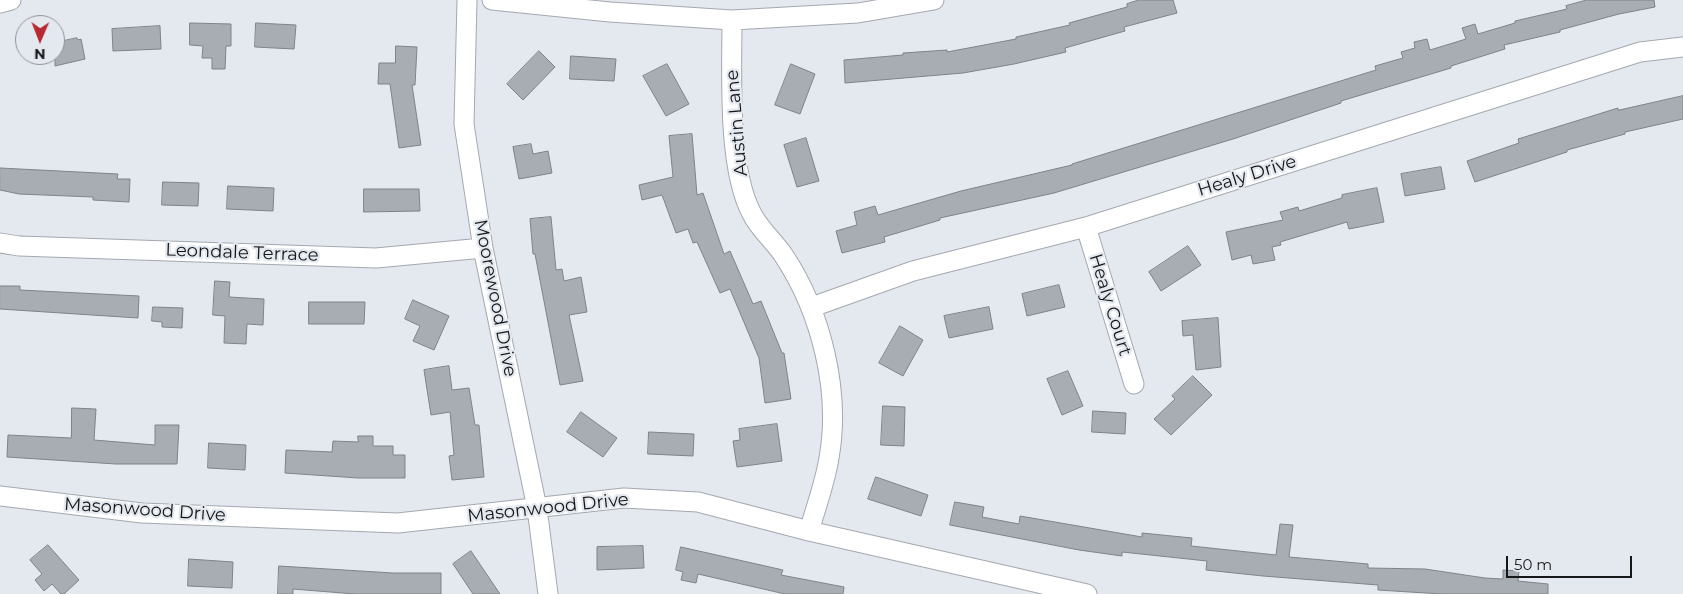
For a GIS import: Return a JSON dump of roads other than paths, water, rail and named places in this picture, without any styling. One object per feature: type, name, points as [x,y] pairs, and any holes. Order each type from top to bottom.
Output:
[{"type":"street","points":[[0,3],[11,0]]},
{"type":"street","name":"Moorewood Drive","points":[[467,0],[464,124],[483,248],[538,508],[548,594]]},
{"type":"street","points":[[492,0],[610,12],[732,20],[858,13],[934,0]]},
{"type":"street","name":"Austin Lane","points":[[732,20],[733,115],[738,173],[752,214],[784,256],[812,307],[833,392],[829,458],[809,531]]},
{"type":"street","name":"Healy Drive","points":[[812,307],[912,271],[1086,227],[1640,52],[1683,47]]},
{"type":"street","name":"Healy Court","points":[[1086,227],[1134,384]]},
{"type":"street","name":"Leondale Terrace","points":[[0,243],[20,246],[376,258],[483,248]]},
{"type":"street","name":"Masonwood Drive","points":[[0,496],[142,513],[398,523],[624,498],[698,502],[809,531],[1087,594]]}]
